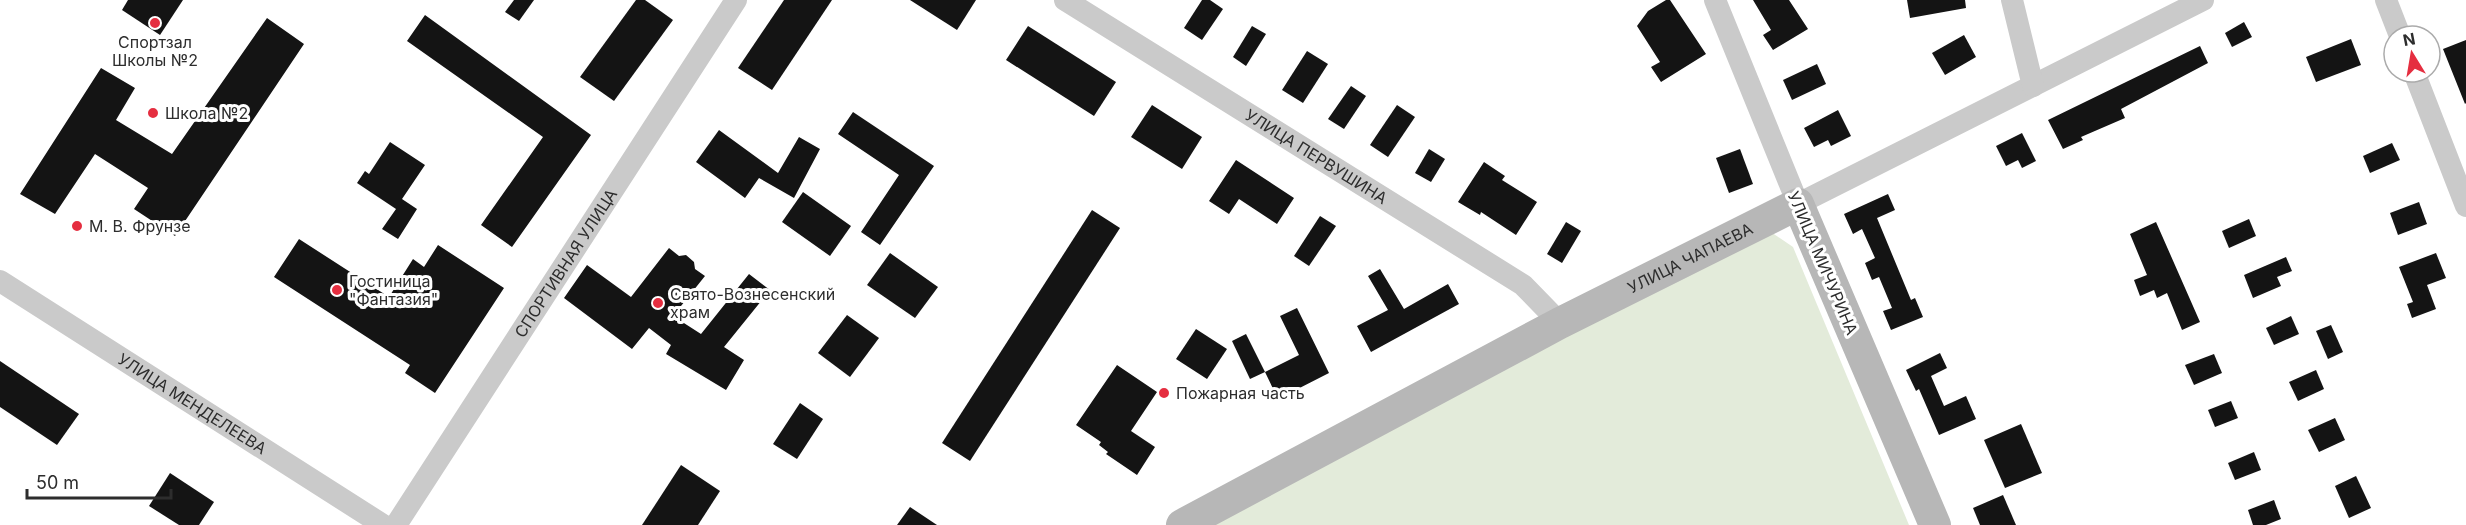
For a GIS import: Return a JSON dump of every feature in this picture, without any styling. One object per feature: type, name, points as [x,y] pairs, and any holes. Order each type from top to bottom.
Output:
[{"type":"main road","name":"УЛИЦА ЧАПАЕВА","points":[[1182,525],[1560,323],[1798,204]]},
{"type":"main road","name":"УЛИЦА МИЧУРИНА","points":[[1798,204],[1935,525]]},
{"type":"street","name":"СПОРТИВНАЯ УЛИЦА","points":[[396,525],[736,0]]},
{"type":"street","name":"УЛИЦА ПЕРВУШИНА","points":[[1065,0],[1523,285],[1560,323]]},
{"type":"street","name":"УЛИЦА МИЧУРИНА","points":[[1715,0],[1798,204]]},
{"type":"street","points":[[2012,0],[2032,86]]},
{"type":"street","name":"УЛИЦА ЧАПАЕВА","points":[[1798,204],[2203,0]]},
{"type":"street","points":[[2385,0],[2395,24]]},
{"type":"street","points":[[2419,84],[2466,206]]},
{"type":"street","name":"УЛИЦА МЕНДЕЛЕЕВА","points":[[0,281],[383,525]]},
{"type":"green space","points":[[1768,230],[1793,247],[1909,525],[1204,525]]},
{"type":"building","name":"Спортзал Школы №2","points":[[128,0],[183,0],[160,35],[122,10]]},
{"type":"building","points":[[514,0],[534,0],[519,21],[505,12]]},
{"type":"building","points":[[636,0],[645,0],[673,20],[614,101],[580,77]]},
{"type":"building","points":[[784,0],[832,0],[772,90],[738,68]]},
{"type":"building","points":[[910,0],[976,0],[957,30]]},
{"type":"building","points":[[1202,0],[1210,0],[1223,9],[1202,40],[1184,28]]},
{"type":"building","points":[[1670,0],[1706,54],[1661,82],[1651,67],[1660,62],[1637,26],[1648,11]]},
{"type":"building","points":[[1753,0],[1789,0],[1808,29],[1773,50],[1763,35],[1771,30]]},
{"type":"building","points":[[1907,0],[1965,0],[1966,8],[1910,18]]},
{"type":"building","points":[[425,15],[591,135],[512,247],[481,225],[543,137],[407,41]]},
{"type":"building","points":[[267,18],[304,44],[175,236],[134,209],[148,188],[95,154],[55,214],[20,194],[101,68],[135,88],[116,120],[172,154]]},
{"type":"building","points":[[2244,22],[2252,37],[2232,47],[2225,33]]},
{"type":"building","points":[[1028,26],[1116,82],[1094,116],[1006,60]]},
{"type":"building","points":[[1252,26],[1266,34],[1246,66],[1233,57]]},
{"type":"building","points":[[1964,35],[1976,57],[1945,75],[1932,53]]},
{"type":"building","points":[[2351,39],[2361,65],[2316,82],[2306,57]]},
{"type":"building","points":[[2466,40],[2466,103],[2465,104],[2443,49]]},
{"type":"building","points":[[2200,46],[2208,63],[2121,109],[2125,118],[2081,137],[2083,140],[2063,149],[2048,120]]},
{"type":"building","points":[[1307,51],[1328,64],[1303,103],[1282,90]]},
{"type":"building","points":[[1817,64],[1826,84],[1792,100],[1783,80]]},
{"type":"building","points":[[1351,86],[1366,96],[1344,129],[1328,119]]},
{"type":"building","points":[[1152,105],[1202,137],[1182,169],[1131,137]]},
{"type":"building","points":[[1397,105],[1415,117],[1388,157],[1370,145]]},
{"type":"building","points":[[1838,110],[1851,136],[1831,146],[1828,140],[1814,147],[1804,128]]},
{"type":"building","points":[[853,112],[934,166],[880,245],[861,232],[899,175],[838,134]]},
{"type":"building","points":[[719,130],[778,173],[799,137],[820,149],[794,198],[759,178],[745,198],[696,162]]},
{"type":"building","points":[[2022,133],[2036,161],[2022,168],[2018,160],[2006,166],[1996,146]]},
{"type":"building","points":[[390,142],[425,165],[402,199],[417,209],[398,239],[382,229],[396,209],[357,183],[365,171],[369,174]]},
{"type":"building","points":[[2392,143],[2400,160],[2370,173],[2363,156]]},
{"type":"building","points":[[1429,149],[1445,159],[1431,182],[1415,173]]},
{"type":"building","points":[[1740,149],[1753,184],[1729,193],[1716,158]]},
{"type":"building","points":[[1236,160],[1294,198],[1277,224],[1239,199],[1229,214],[1209,201]]},
{"type":"building","points":[[1484,162],[1505,176],[1502,180],[1537,202],[1516,235],[1481,212],[1480,215],[1458,202]]},
{"type":"building","points":[[803,192],[851,226],[830,256],[782,222]]},
{"type":"building","points":[[1888,194],[1895,210],[1877,218],[1911,300],[1915,298],[1923,317],[1891,330],[1883,311],[1892,308],[1879,277],[1872,280],[1865,263],[1875,258],[1862,229],[1853,234],[1844,214]]},
{"type":"building","points":[[2419,202],[2427,224],[2398,235],[2390,213]]},
{"type":"building","points":[[1092,210],[1120,228],[970,461],[942,443]]},
{"type":"building","points":[[1320,216],[1336,226],[1309,266],[1294,256]]},
{"type":"building","points":[[2249,219],[2256,236],[2229,248],[2222,231]]},
{"type":"building","points":[[1566,222],[1581,231],[1562,263],[1547,254]]},
{"type":"building","points":[[2156,222],[2200,322],[2182,330],[2167,293],[2157,298],[2154,290],[2140,296],[2134,280],[2147,275],[2130,234]]},
{"type":"building","points":[[299,239],[389,297],[413,259],[424,267],[438,245],[504,288],[435,393],[405,373],[410,365],[274,277]]},
{"type":"building","points":[[669,248],[679,256],[686,255],[694,262],[695,269],[705,276],[673,316],[701,334],[749,274],[770,290],[724,347],[744,360],[726,390],[666,354],[671,345],[649,328],[632,349],[564,298],[587,265],[631,297]]},
{"type":"building","points":[[890,253],[938,287],[915,318],[867,285]]},
{"type":"building","points":[[2436,253],[2446,278],[2427,285],[2436,309],[2412,318],[2407,304],[2413,302],[2399,267]]},
{"type":"building","points":[[2286,257],[2292,271],[2277,277],[2281,286],[2253,298],[2244,275]]},
{"type":"building","points":[[1380,269],[1404,309],[1448,284],[1459,304],[1371,352],[1357,326],[1388,310],[1368,276]]},
{"type":"building","points":[[1297,308],[1329,373],[1278,399],[1265,372],[1299,355],[1280,316]]},
{"type":"building","points":[[847,315],[879,338],[850,377],[818,353]]},
{"type":"building","points":[[2291,316],[2299,334],[2274,345],[2266,328]]},
{"type":"building","points":[[2331,325],[2343,352],[2328,359],[2316,331]]},
{"type":"building","points":[[1196,329],[1227,349],[1207,379],[1176,359]]},
{"type":"building","points":[[1246,334],[1265,372],[1250,379],[1232,341]]},
{"type":"building","points":[[1940,353],[1947,368],[1931,376],[1944,406],[1966,396],[1976,419],[1939,435],[1919,389],[1916,391],[1906,370]]},
{"type":"building","points":[[2214,354],[2222,373],[2194,385],[2185,365]]},
{"type":"building","points":[[0,361],[79,414],[57,445],[0,407]]},
{"type":"building","points":[[1117,365],[1157,392],[1131,431],[1155,447],[1137,475],[1106,454],[1108,452],[1099,445],[1101,442],[1076,425]]},
{"type":"building","points":[[2316,370],[2324,389],[2298,401],[2289,382]]},
{"type":"building","points":[[2231,401],[2238,418],[2215,427],[2208,410]]},
{"type":"building","points":[[800,403],[823,419],[797,459],[773,444]]},
{"type":"building","points":[[2335,418],[2345,440],[2319,452],[2308,430]]},
{"type":"building","points":[[2021,424],[2042,473],[2005,488],[1984,440]]},
{"type":"building","points":[[2254,452],[2261,470],[2235,480],[2228,463]]},
{"type":"building","points":[[681,465],[720,491],[698,525],[642,525]]},
{"type":"building","points":[[170,473],[214,502],[199,525],[179,525],[149,506]]},
{"type":"building","points":[[2356,476],[2371,508],[2349,518],[2335,486]]},
{"type":"building","points":[[2003,495],[2016,525],[1980,525],[1973,508]]},
{"type":"building","points":[[2274,500],[2281,519],[2266,525],[2253,525],[2248,510]]},
{"type":"building","points":[[910,507],[937,525],[897,525]]},
{"type":"place","name":"Спортзал Школы №2","points":[[155,23]]},
{"type":"place","name":"Школа №2","points":[[153,113]]},
{"type":"place","name":"М. В. Фрунзе","points":[[77,226]]},
{"type":"place","name":"Гостиница \"Фантазия\"","points":[[337,290]]},
{"type":"place","name":"Свято-Вознесенский храм","points":[[658,303]]},
{"type":"place","name":"Пожарная часть","points":[[1164,393]]}]
